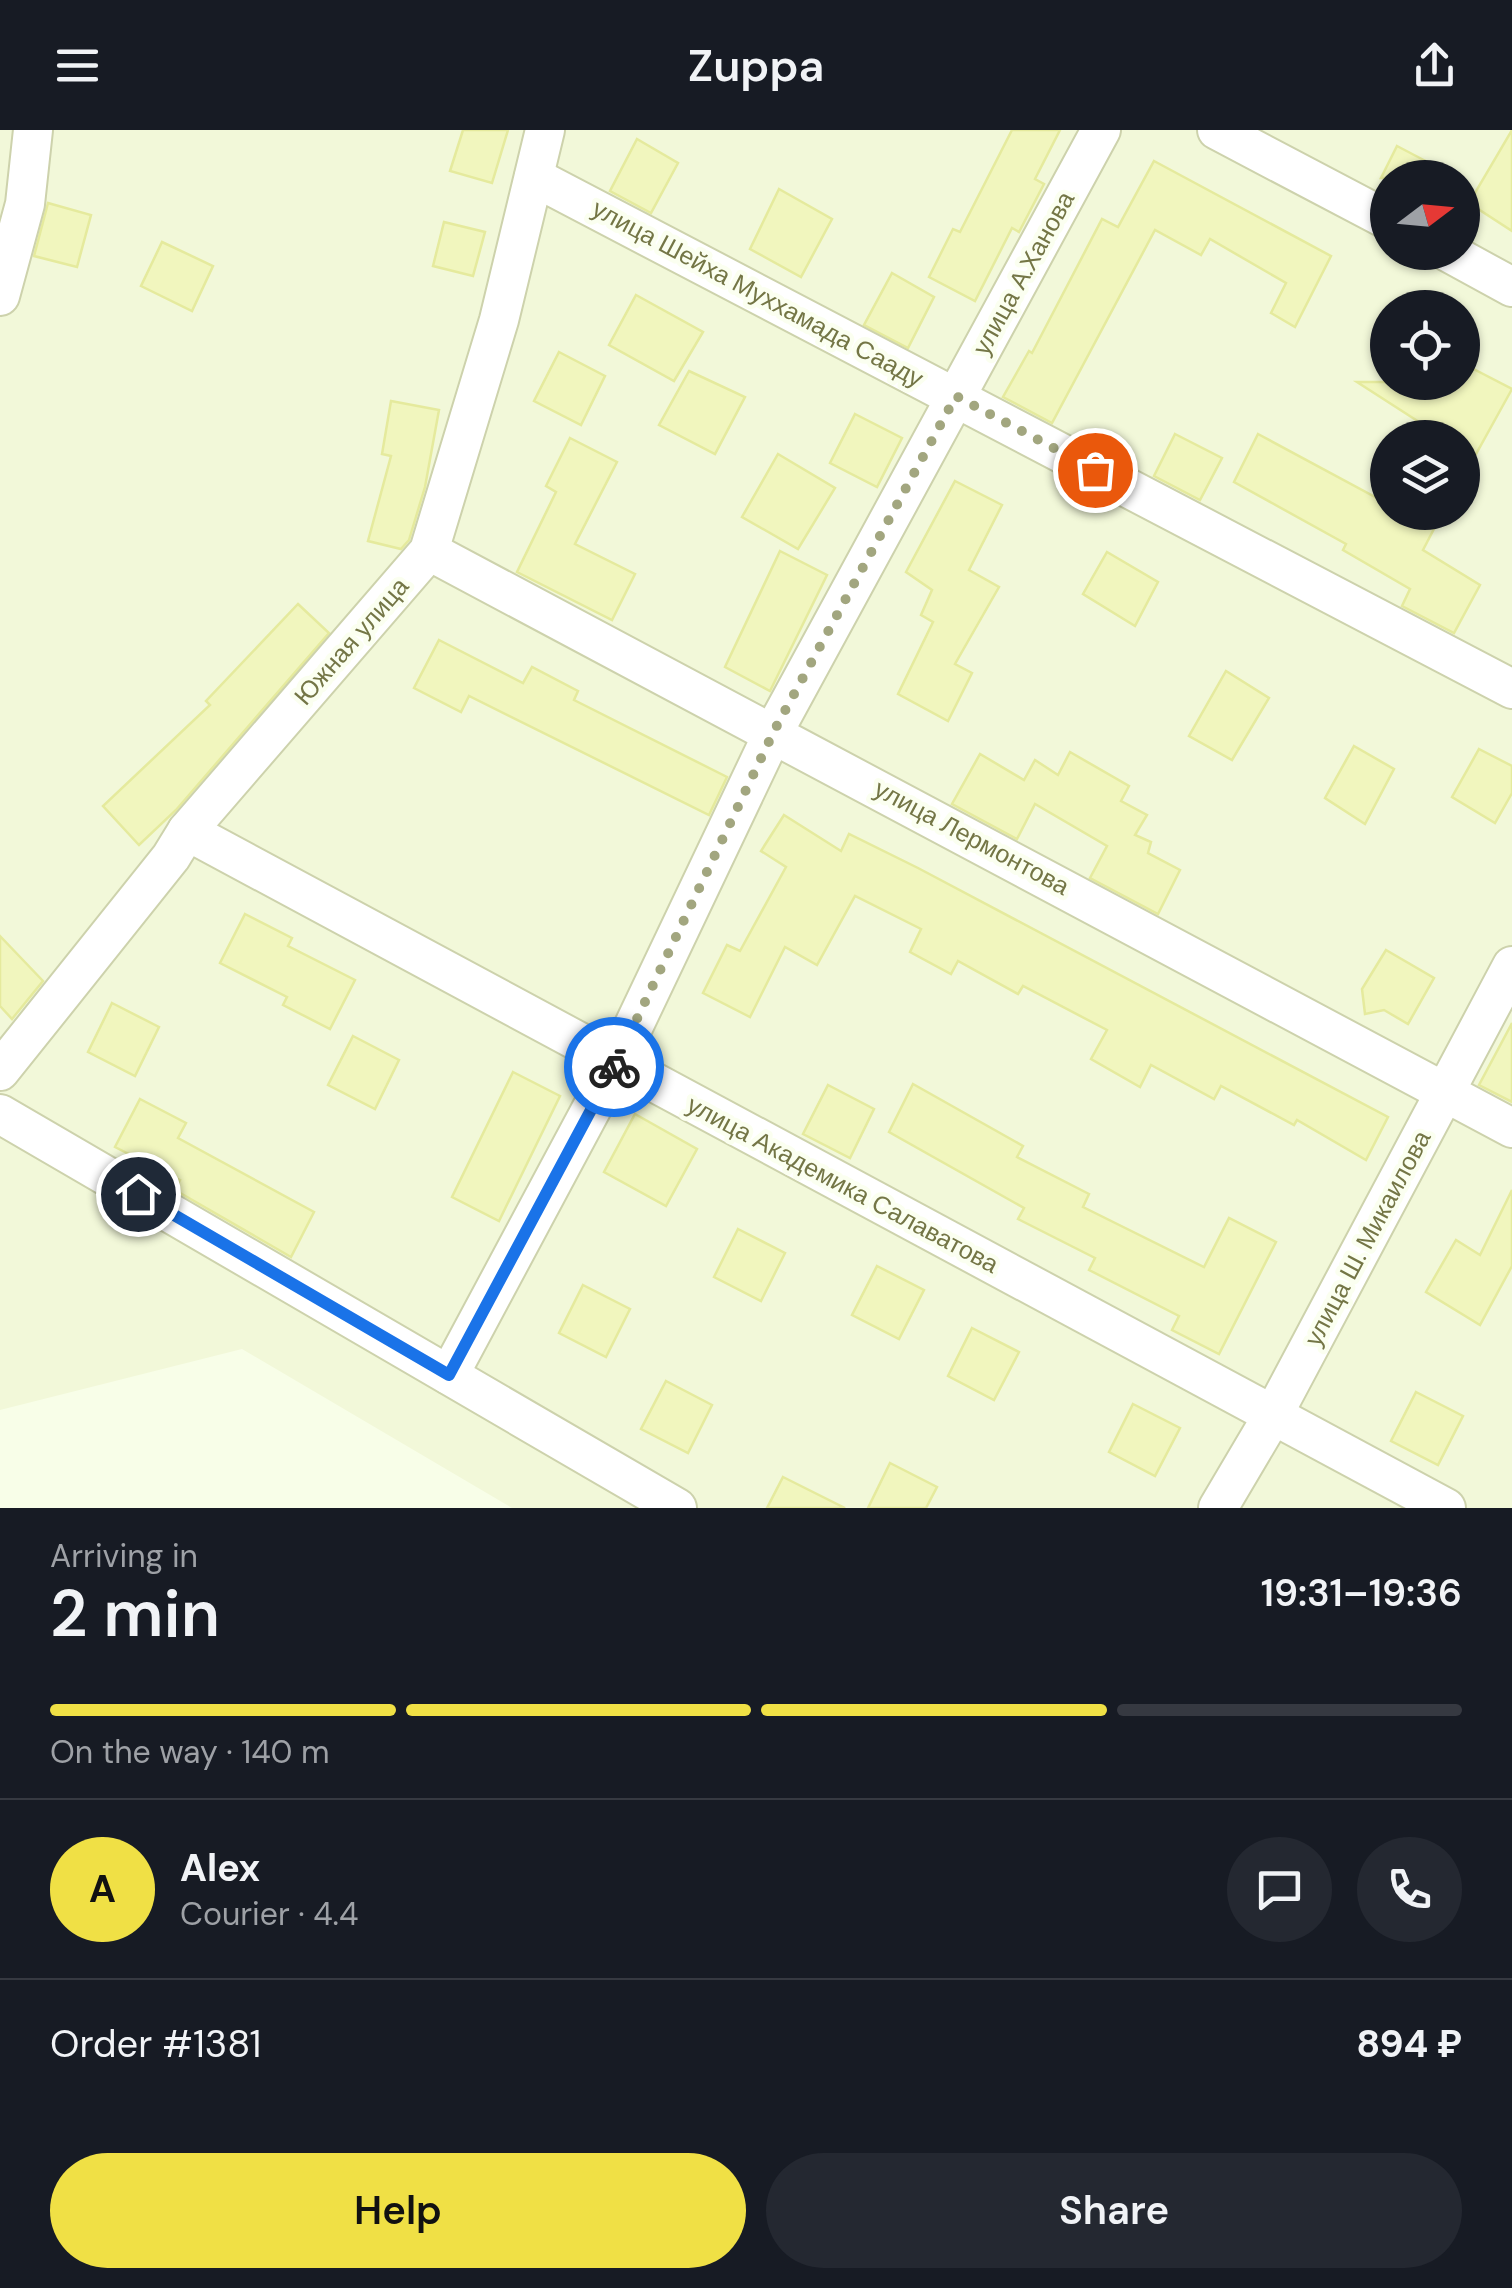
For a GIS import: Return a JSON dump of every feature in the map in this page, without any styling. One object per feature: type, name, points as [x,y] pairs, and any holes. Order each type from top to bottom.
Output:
[{"type":"street","points":[[0,296],[24,204],[33,130]]},
{"type":"street","name":"Южная улица","points":[[0,1071],[171,857],[187,830],[429,550],[499,320],[545,130]]},
{"type":"street","name":"улица А.Ханова","points":[[449,1375],[616,1063],[774,731],[1101,130]]},
{"type":"street","points":[[1217,130],[1370,211]]},
{"type":"street","name":"улица Шейха Муххамада Сааду","points":[[534,177],[1512,689]]},
{"type":"street","points":[[1480,269],[1512,286]]},
{"type":"street","name":"улица Лермонтова","points":[[429,550],[1512,1128]]},
{"type":"street","name":"улица Академика Салаватова","points":[[187,830],[1446,1508]]},
{"type":"street","name":"улица Ш. Микаилова","points":[[1218,1508],[1273,1415],[1512,966]]},
{"type":"street","points":[[0,1114],[677,1508]]},
{"type":"shaded area","points":[[0,130],[1512,130],[1512,1508],[512,1508],[242,1349],[0,1410]]},
{"type":"building","points":[[463,130],[508,130],[492,183],[450,171]]},
{"type":"building","points":[[1012,130],[1060,130],[1035,179],[1044,184],[1019,232],[1012,228],[975,301],[929,277],[953,229],[960,232]]},
{"type":"building","points":[[1512,130],[1512,231],[1480,210],[1480,184]]},
{"type":"building","points":[[637,139],[678,163],[651,213],[610,191]]},
{"type":"building","points":[[1397,146],[1424,160],[1390,160]]},
{"type":"building","points":[[1154,161],[1331,256],[1295,327],[1271,313],[1286,283],[1210,239],[1201,255],[1155,230],[1052,423],[1003,397],[1029,351],[1032,353],[1102,219],[1118,227]]},
{"type":"building","points":[[779,189],[832,219],[801,277],[750,249]]},
{"type":"building","points":[[48,203],[91,215],[77,267],[34,256]]},
{"type":"building","points":[[444,222],[485,232],[473,276],[433,266]]},
{"type":"building","points":[[162,242],[213,266],[192,311],[141,286]]},
{"type":"building","points":[[892,273],[934,297],[908,348],[864,325]]},
{"type":"building","points":[[636,295],[703,332],[674,381],[609,345]]},
{"type":"building","points":[[559,352],[605,376],[581,425],[534,401]]},
{"type":"building","points":[[689,371],[745,397],[715,454],[659,425]]},
{"type":"building","points":[[1480,372],[1512,389],[1480,447],[1480,420],[1416,420],[1385,400],[1480,400]]},
{"type":"building","points":[[391,401],[439,410],[425,487],[409,540],[401,549],[368,541],[391,456],[382,454]]},
{"type":"building","points":[[855,414],[902,438],[877,487],[830,463]]},
{"type":"building","points":[[1175,434],[1222,458],[1200,500],[1154,476]]},
{"type":"building","points":[[1258,434],[1370,494],[1370,530],[1433,530],[1423,550],[1480,585],[1454,633],[1402,606],[1410,589],[1343,550],[1346,544],[1234,482]]},
{"type":"building","points":[[570,438],[617,462],[575,544],[635,574],[612,620],[517,572],[556,492],[546,486]]},
{"type":"building","points":[[778,454],[835,488],[798,549],[742,517]]},
{"type":"building","points":[[955,481],[1002,505],[969,570],[999,587],[955,664],[972,673],[948,721],[898,694],[933,622],[921,615],[932,590],[906,572]]},
{"type":"building","points":[[780,551],[827,575],[770,691],[725,667]]},
{"type":"building","points":[[1107,552],[1158,582],[1135,626],[1083,594]]},
{"type":"building","points":[[298,604],[329,633],[176,810],[139,845],[103,806],[210,705],[206,701]]},
{"type":"building","points":[[439,640],[523,683],[532,667],[578,691],[574,700],[727,777],[709,815],[469,696],[461,712],[414,688]]},
{"type":"building","points":[[1226,671],[1269,698],[1232,760],[1189,736]]},
{"type":"building","points":[[1354,746],[1394,769],[1365,824],[1325,798]]},
{"type":"building","points":[[1479,749],[1512,766],[1512,793],[1495,823],[1452,797]]},
{"type":"building","points":[[1070,752],[1129,786],[1121,801],[1147,815],[1135,835],[1151,842],[1148,853],[1180,870],[1158,914],[1090,878],[1107,846],[1035,804],[1017,839],[952,804],[980,754],[1024,780],[1035,760],[1058,775]]},
{"type":"building","points":[[784,815],[841,851],[849,834],[918,868],[1388,1117],[1366,1160],[1297,1120],[1294,1125],[1221,1086],[1214,1099],[1151,1065],[1140,1087],[1091,1059],[1107,1030],[1023,986],[1018,994],[958,961],[951,974],[910,952],[921,929],[855,896],[817,965],[785,947],[750,1017],[703,993],[727,945],[740,951],[786,867],[761,851]]},
{"type":"building","points":[[245,914],[292,938],[288,946],[355,980],[330,1029],[283,1005],[287,997],[220,963]]},
{"type":"building","points":[[0,936],[43,981],[12,1019],[0,1006]]},
{"type":"building","points":[[1386,950],[1434,978],[1408,1024],[1384,1010],[1365,1014],[1362,989]]},
{"type":"building","points":[[112,1003],[159,1027],[135,1076],[88,1052]]},
{"type":"building","points":[[1512,1023],[1512,1102],[1479,1085]]},
{"type":"building","points":[[353,1036],[399,1060],[375,1109],[328,1085]]},
{"type":"building","points":[[513,1072],[560,1096],[499,1221],[452,1197]]},
{"type":"building","points":[[913,1084],[1023,1146],[1017,1157],[1089,1194],[1083,1207],[1204,1267],[1229,1218],[1276,1242],[1219,1354],[1172,1330],[1179,1316],[1089,1270],[1095,1258],[1018,1219],[1024,1208],[889,1132]]},
{"type":"building","points":[[828,1085],[874,1109],[850,1158],[803,1134]]},
{"type":"building","points":[[140,1099],[186,1123],[178,1138],[314,1212],[291,1257],[175,1190],[180,1180],[115,1147]]},
{"type":"building","points":[[635,1114],[697,1149],[666,1206],[604,1172]]},
{"type":"building","points":[[1512,1190],[1512,1266],[1480,1325],[1426,1292],[1456,1240],[1480,1255]]},
{"type":"building","points":[[738,1229],[785,1253],[761,1301],[714,1277]]},
{"type":"building","points":[[877,1266],[924,1290],[899,1339],[852,1315]]},
{"type":"building","points":[[583,1285],[630,1309],[606,1357],[559,1333]]},
{"type":"building","points":[[972,1328],[1019,1352],[994,1400],[948,1376]]},
{"type":"building","points":[[666,1381],[712,1405],[688,1453],[641,1429]]},
{"type":"building","points":[[1416,1392],[1463,1416],[1438,1465],[1391,1441]]},
{"type":"building","points":[[1133,1404],[1180,1428],[1155,1476],[1109,1452]]},
{"type":"building","points":[[890,1463],[937,1487],[926,1508],[868,1508]]},
{"type":"building","points":[[783,1477],[845,1508],[767,1508]]},
{"type":"way so far","points":[[614,1067],[774,731],[956,396],[1095,470]]},
{"type":"route","points":[[138,1194],[449,1375],[614,1067]]}]
